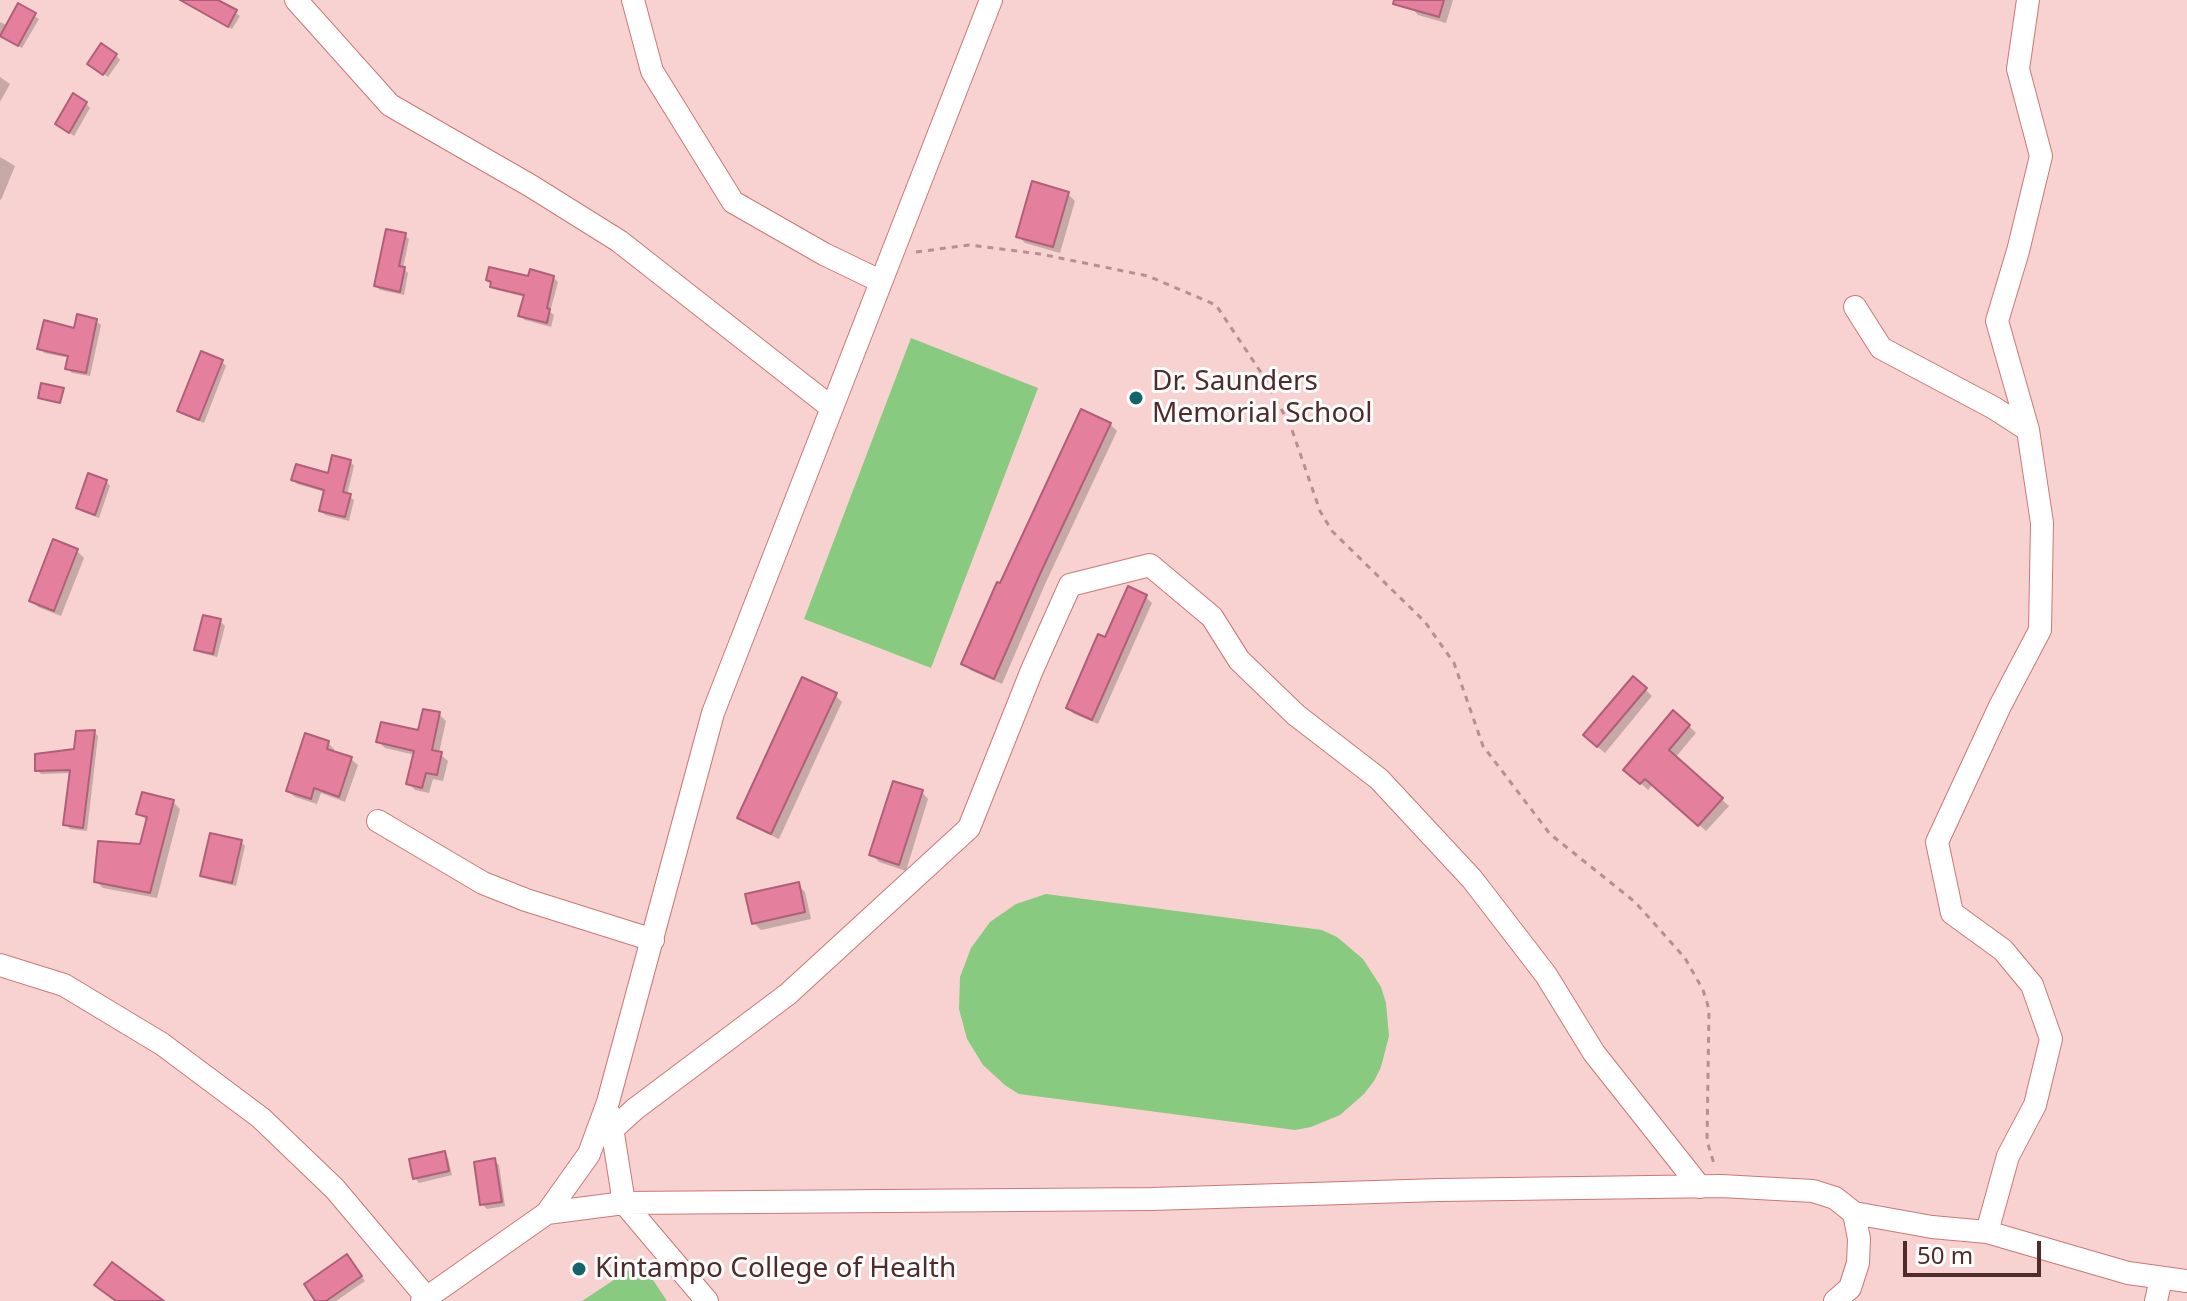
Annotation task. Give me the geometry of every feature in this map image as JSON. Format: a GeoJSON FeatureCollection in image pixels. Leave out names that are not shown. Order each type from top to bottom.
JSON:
{"type":"FeatureCollection","features":[{"type":"Feature","properties":{"kind":"street"},"geometry":{"type":"LineString","coordinates":[[296,0],[390,105],[619,241],[832,408]]}},
{"type":"Feature","properties":{"kind":"street"},"geometry":{"type":"LineString","coordinates":[[633,0],[652,71],[733,202],[824,254],[880,281]]}},
{"type":"Feature","properties":{"kind":"street"},"geometry":{"type":"LineString","coordinates":[[0,965],[64,985],[162,1044],[261,1118],[335,1189],[425,1299],[547,1213],[589,1154],[608,1102],[713,713],[991,0]]}},
{"type":"Feature","properties":{"kind":"street"},"geometry":{"type":"LineString","coordinates":[[1987,1232],[2008,1156],[2035,1105],[2051,1039],[2032,985],[2003,950],[1952,913],[1937,842],[2000,706],[2040,630],[2042,523],[2028,430],[1997,321],[2041,156],[2018,69],[2028,0]]}},
{"type":"Feature","properties":{"kind":"street"},"geometry":{"type":"LineString","coordinates":[[1855,307],[1881,348],[1994,408],[2028,430]]}},
{"type":"Feature","properties":{"kind":"street"},"geometry":{"type":"LineString","coordinates":[[612,1130],[635,1109],[788,994],[969,828],[1032,670],[1070,585],[1150,565],[1212,617],[1239,660],[1296,715],[1379,779],[1472,879],[1546,975],[1594,1053],[1710,1186]]}},
{"type":"Feature","properties":{"kind":"street"},"geometry":{"type":"LineString","coordinates":[[378,821],[483,883],[526,900],[653,940]]}},
{"type":"Feature","properties":{"kind":"street"},"geometry":{"type":"LineString","coordinates":[[608,1102],[624,1203],[707,1301]]}},
{"type":"Feature","properties":{"kind":"street"},"geometry":{"type":"LineString","coordinates":[[547,1213],[624,1203],[1152,1199],[1710,1186],[1813,1191],[1835,1198],[1854,1213],[1932,1227],[1987,1232],[2128,1273],[2187,1281]]}},
{"type":"Feature","properties":{"kind":"street"},"geometry":{"type":"LineString","coordinates":[[1835,1301],[1850,1288],[1858,1263],[1859,1239],[1854,1213]]}},
{"type":"Feature","properties":{"kind":"street"},"geometry":{"type":"LineString","coordinates":[[2156,1301],[2161,1278]]}},
{"type":"Feature","properties":{"kind":"path"},"geometry":{"type":"LineString","coordinates":[[890,255],[969,245],[1040,254],[1148,276],[1216,305],[1262,374],[1291,427],[1320,511],[1332,531],[1425,622],[1454,663],[1483,746],[1550,834],[1635,902],[1685,958],[1703,990],[1709,1009],[1707,1141],[1710,1186]]}},
{"type":"Feature","properties":{"kind":"green space"},"geometry":{"type":"Polygon","coordinates":[[[911,338],[1038,388],[931,668],[804,619],[911,338]]]}},
{"type":"Feature","properties":{"kind":"green space"},"geometry":{"type":"Polygon","coordinates":[[[1046,894],[1322,930],[1337,937],[1363,959],[1381,987],[1386,1003],[1389,1036],[1374,1081],[1340,1115],[1295,1130],[1019,1094],[983,1065],[967,1039],[959,1009],[960,977],[971,948],[990,922],[1016,904],[1046,894]]]}},
{"type":"Feature","properties":{"kind":"green space"},"geometry":{"type":"Polygon","coordinates":[[[641,1262],[667,1301],[582,1301],[641,1262]]]}},
{"type":"Feature","properties":{"kind":"building"},"geometry":{"type":"Polygon","coordinates":[[[180,0],[218,0],[237,10],[228,27],[180,0]]]}},
{"type":"Feature","properties":{"kind":"building"},"geometry":{"type":"Polygon","coordinates":[[[1394,0],[1444,0],[1439,17],[1393,4],[1394,0]]]}},
{"type":"Feature","properties":{"kind":"building"},"geometry":{"type":"Polygon","coordinates":[[[18,3],[36,13],[18,46],[0,36],[18,3]]]}},
{"type":"Feature","properties":{"kind":"building"},"geometry":{"type":"Polygon","coordinates":[[[101,43],[117,54],[103,75],[87,64],[101,43]]]}},
{"type":"Feature","properties":{"kind":"building"},"geometry":{"type":"Polygon","coordinates":[[[73,93],[87,102],[69,133],[55,124],[73,93]]]}},
{"type":"Feature","properties":{"kind":"building"},"geometry":{"type":"Polygon","coordinates":[[[1032,181],[1069,192],[1053,247],[1016,237],[1032,181]]]}},
{"type":"Feature","properties":{"kind":"building"},"geometry":{"type":"Polygon","coordinates":[[[386,229],[406,233],[399,266],[405,267],[400,292],[374,286],[386,229]]]}},
{"type":"Feature","properties":{"kind":"building"},"geometry":{"type":"Polygon","coordinates":[[[489,267],[528,276],[530,269],[554,276],[547,323],[518,316],[524,295],[490,287],[491,282],[486,280],[489,267]]]}},
{"type":"Feature","properties":{"kind":"building"},"geometry":{"type":"Polygon","coordinates":[[[77,314],[97,319],[86,373],[65,369],[68,356],[37,349],[44,320],[74,328],[77,314]]]}},
{"type":"Feature","properties":{"kind":"building"},"geometry":{"type":"Polygon","coordinates":[[[201,351],[223,360],[199,420],[177,411],[201,351]]]}},
{"type":"Feature","properties":{"kind":"building"},"geometry":{"type":"Polygon","coordinates":[[[41,383],[64,388],[60,403],[38,398],[41,383]]]}},
{"type":"Feature","properties":{"kind":"building"},"geometry":{"type":"Polygon","coordinates":[[[1081,409],[1111,423],[994,679],[961,664],[1081,409]]]}},
{"type":"Feature","properties":{"kind":"building"},"geometry":{"type":"Polygon","coordinates":[[[332,455],[351,460],[343,492],[351,494],[345,517],[319,511],[324,490],[291,480],[296,464],[328,473],[332,455]]]}},
{"type":"Feature","properties":{"kind":"building"},"geometry":{"type":"Polygon","coordinates":[[[88,473],[107,480],[95,515],[76,508],[88,473]]]}},
{"type":"Feature","properties":{"kind":"building"},"geometry":{"type":"Polygon","coordinates":[[[53,539],[78,549],[54,611],[29,601],[53,539]]]}},
{"type":"Feature","properties":{"kind":"building"},"geometry":{"type":"Polygon","coordinates":[[[1128,586],[1147,595],[1092,720],[1066,708],[1098,634],[1105,637],[1128,586]]]}},
{"type":"Feature","properties":{"kind":"building"},"geometry":{"type":"Polygon","coordinates":[[[203,615],[221,619],[213,654],[194,650],[203,615]]]}},
{"type":"Feature","properties":{"kind":"building"},"geometry":{"type":"Polygon","coordinates":[[[1633,676],[1647,688],[1597,747],[1583,735],[1633,676]]]}},
{"type":"Feature","properties":{"kind":"building"},"geometry":{"type":"Polygon","coordinates":[[[802,677],[837,693],[771,834],[737,818],[802,677]]]}},
{"type":"Feature","properties":{"kind":"building"},"geometry":{"type":"Polygon","coordinates":[[[423,709],[440,712],[432,750],[442,752],[437,775],[426,773],[422,788],[406,784],[414,751],[376,742],[381,722],[418,730],[423,709]]]}},
{"type":"Feature","properties":{"kind":"building"},"geometry":{"type":"Polygon","coordinates":[[[1673,710],[1690,725],[1669,750],[1723,798],[1698,826],[1645,779],[1640,784],[1623,770],[1673,710]]]}},
{"type":"Feature","properties":{"kind":"building"},"geometry":{"type":"Polygon","coordinates":[[[95,730],[83,828],[63,825],[70,770],[35,771],[35,754],[74,749],[76,731],[95,730]]]}},
{"type":"Feature","properties":{"kind":"building"},"geometry":{"type":"Polygon","coordinates":[[[305,733],[329,741],[327,749],[352,757],[339,797],[314,788],[311,799],[286,791],[305,733]]]}},
{"type":"Feature","properties":{"kind":"building"},"geometry":{"type":"Polygon","coordinates":[[[893,781],[923,790],[899,865],[869,855],[893,781]]]}},
{"type":"Feature","properties":{"kind":"building"},"geometry":{"type":"Polygon","coordinates":[[[142,792],[174,800],[150,893],[94,882],[98,841],[140,844],[147,817],[136,814],[142,792]]]}},
{"type":"Feature","properties":{"kind":"building"},"geometry":{"type":"Polygon","coordinates":[[[210,833],[242,840],[232,883],[200,876],[210,833]]]}},
{"type":"Feature","properties":{"kind":"building"},"geometry":{"type":"Polygon","coordinates":[[[799,882],[805,912],[752,924],[745,894],[799,882]]]}},
{"type":"Feature","properties":{"kind":"building"},"geometry":{"type":"Polygon","coordinates":[[[445,1151],[449,1171],[413,1179],[409,1159],[445,1151]]]}},
{"type":"Feature","properties":{"kind":"building"},"geometry":{"type":"Polygon","coordinates":[[[495,1158],[502,1202],[480,1205],[474,1162],[495,1158]]]}},
{"type":"Feature","properties":{"kind":"building"},"geometry":{"type":"Polygon","coordinates":[[[347,1254],[362,1276],[326,1301],[315,1301],[304,1284],[347,1254]]]}},
{"type":"Feature","properties":{"kind":"building"},"geometry":{"type":"Polygon","coordinates":[[[112,1262],[164,1301],[116,1301],[94,1285],[112,1262]]]}},
{"type":"Feature","properties":{"kind":"place","name":"Dr. Saunders Memorial School"},"geometry":{"type":"Point","coordinates":[1136,398]}},
{"type":"Feature","properties":{"kind":"place","name":"Kintampo College of Health"},"geometry":{"type":"Point","coordinates":[579,1269]}}]}
